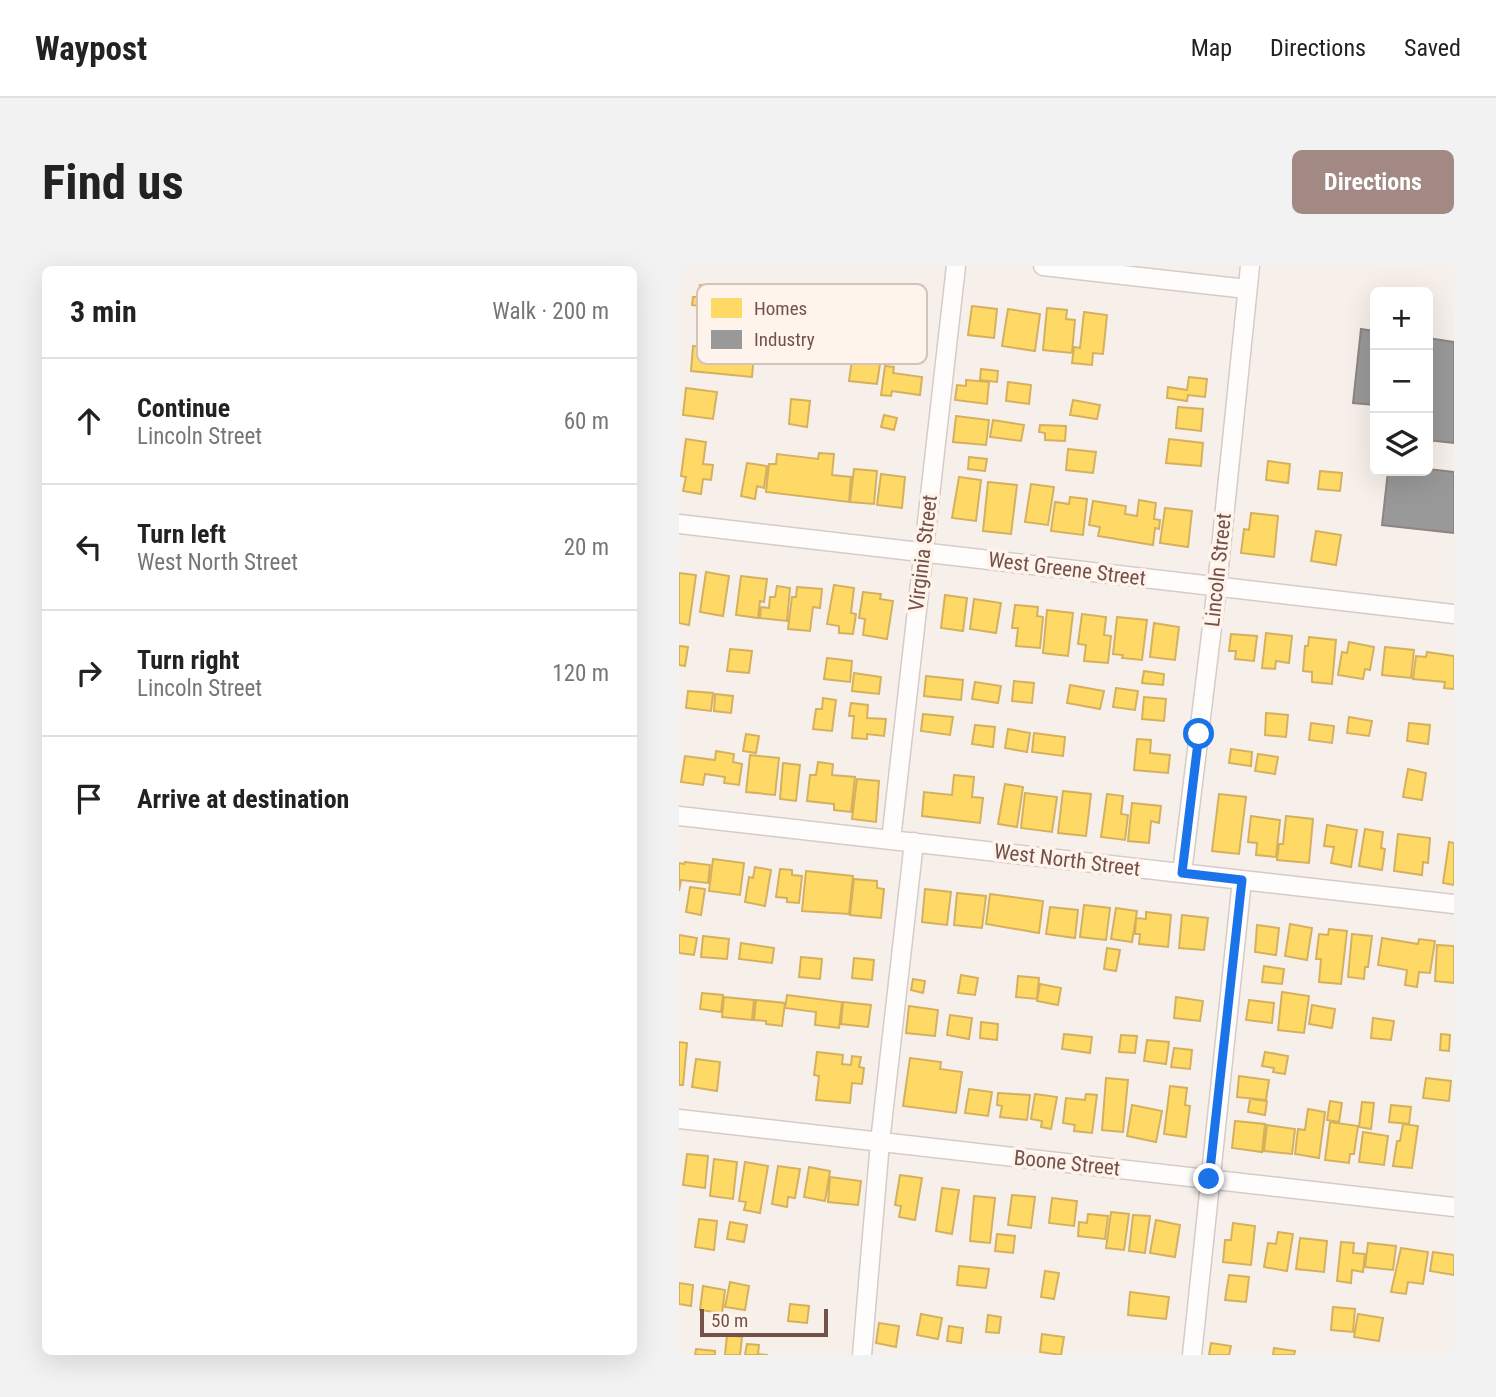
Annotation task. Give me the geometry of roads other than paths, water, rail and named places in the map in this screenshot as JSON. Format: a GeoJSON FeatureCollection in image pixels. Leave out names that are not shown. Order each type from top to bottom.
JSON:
{"type":"FeatureCollection","features":[{"type":"Feature","properties":{"kind":"street","name":"Virginia Street"},"geometry":{"type":"LineString","coordinates":[[891,840],[956,266]]}},
{"type":"Feature","properties":{"kind":"street"},"geometry":{"type":"LineString","coordinates":[[1043,266],[1247,289]]}},
{"type":"Feature","properties":{"kind":"street","name":"Lincoln Street"},"geometry":{"type":"LineString","coordinates":[[1182,873],[1217,586],[1249,266]]}},
{"type":"Feature","properties":{"kind":"street","name":"West Greene Street"},"geometry":{"type":"LineString","coordinates":[[679,524],[1454,614]]}},
{"type":"Feature","properties":{"kind":"street","name":"West North Street"},"geometry":{"type":"LineString","coordinates":[[679,816],[1454,904]]}},
{"type":"Feature","properties":{"kind":"street"},"geometry":{"type":"LineString","coordinates":[[862,1355],[880,1142],[914,842]]}},
{"type":"Feature","properties":{"kind":"street"},"geometry":{"type":"LineString","coordinates":[[1192,1355],[1242,880]]}},
{"type":"Feature","properties":{"kind":"street","name":"Boone Street"},"geometry":{"type":"LineString","coordinates":[[679,1119],[1454,1207]]}}]}
